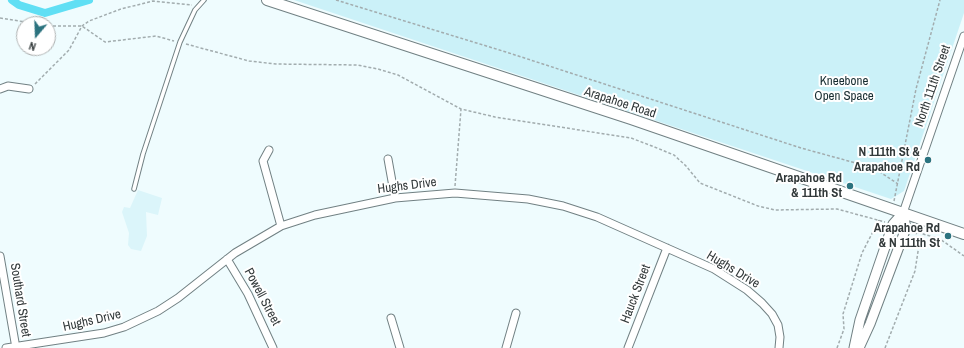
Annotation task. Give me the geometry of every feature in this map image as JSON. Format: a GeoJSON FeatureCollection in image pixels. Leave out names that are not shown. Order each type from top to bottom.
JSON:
{"type":"FeatureCollection","features":[{"type":"Feature","properties":{"kind":"main road","name":"Arapahoe Road"},"geometry":{"type":"LineString","coordinates":[[267,0],[631,120],[964,234]]}},
{"type":"Feature","properties":{"kind":"street","name":"North 111th Street"},"geometry":{"type":"LineString","coordinates":[[854,348],[860,320],[893,224],[903,213],[964,36]]}},
{"type":"Feature","properties":{"kind":"street"},"geometry":{"type":"LineString","coordinates":[[0,89],[8,86],[29,89]]}},
{"type":"Feature","properties":{"kind":"street"},"geometry":{"type":"LineString","coordinates":[[268,150],[263,161],[282,226]]}},
{"type":"Feature","properties":{"kind":"street"},"geometry":{"type":"LineString","coordinates":[[388,159],[395,198]]}},
{"type":"Feature","properties":{"kind":"street","name":"Hughs Drive"},"geometry":{"type":"LineString","coordinates":[[6,348],[97,334],[124,327],[158,311],[178,298],[227,259],[282,226],[315,216],[395,198],[455,193],[528,199],[563,206],[597,217],[714,269],[747,290],[762,302],[778,325],[780,337],[779,348]]}},
{"type":"Feature","properties":{"kind":"street","name":"North 111th Street"},"geometry":{"type":"LineString","coordinates":[[859,348],[870,324],[906,228],[903,213]]}},
{"type":"Feature","properties":{"kind":"street","name":"Hauck Street"},"geometry":{"type":"LineString","coordinates":[[628,348],[667,248]]}},
{"type":"Feature","properties":{"kind":"street","name":"Southard Street"},"geometry":{"type":"LineString","coordinates":[[0,256],[16,347]]}},
{"type":"Feature","properties":{"kind":"street","name":"Powell Street"},"geometry":{"type":"LineString","coordinates":[[227,259],[248,294],[273,348]]}},
{"type":"Feature","properties":{"kind":"street"},"geometry":{"type":"LineString","coordinates":[[506,348],[516,313]]}},
{"type":"Feature","properties":{"kind":"street"},"geometry":{"type":"LineString","coordinates":[[391,318],[400,348]]}},
{"type":"Feature","properties":{"kind":"lane"},"geometry":{"type":"LineString","coordinates":[[134,189],[143,154],[180,42],[189,20],[202,1]]}},
{"type":"Feature","properties":{"kind":"path"},"geometry":{"type":"LineString","coordinates":[[336,0],[506,52],[801,148],[874,168],[898,184]]}},
{"type":"Feature","properties":{"kind":"path"},"geometry":{"type":"LineString","coordinates":[[894,201],[904,141],[916,88],[930,30],[940,0]]}},
{"type":"Feature","properties":{"kind":"path"},"geometry":{"type":"LineString","coordinates":[[29,89],[69,50],[82,26],[89,21],[137,4],[153,1],[192,5],[202,1]]}},
{"type":"Feature","properties":{"kind":"path"},"geometry":{"type":"LineString","coordinates":[[0,18],[16,21]]}},
{"type":"Feature","properties":{"kind":"path"},"geometry":{"type":"LineString","coordinates":[[56,26],[82,26],[105,42],[156,36],[250,61],[276,64],[357,65],[378,69],[398,76],[460,109],[495,117],[631,138],[674,155],[686,166],[700,183],[708,188],[758,206],[775,210],[837,209],[887,222]]}},
{"type":"Feature","properties":{"kind":"path"},"geometry":{"type":"LineString","coordinates":[[455,193],[460,109]]}},
{"type":"Feature","properties":{"kind":"path"},"geometry":{"type":"LineString","coordinates":[[837,348],[844,329],[843,314],[862,253],[879,220]]}},
{"type":"Feature","properties":{"kind":"path"},"geometry":{"type":"LineString","coordinates":[[885,348],[915,271],[919,245],[916,231],[940,239],[964,256]]}},
{"type":"Feature","properties":{"kind":"shaded area"},"geometry":{"type":"Polygon","coordinates":[[[138,190],[162,198],[158,215],[146,212],[147,236],[141,251],[131,249],[128,245],[129,233],[122,212],[124,207],[130,208],[138,190]]]}},
{"type":"Feature","properties":{"kind":"green space","name":"Kneebone Open Space"},"geometry":{"type":"Polygon","coordinates":[[[294,0],[964,0],[964,13],[904,191],[891,199],[294,0]]]}},
{"type":"Feature","properties":{"kind":"waterway"},"geometry":{"type":"LineString","coordinates":[[12,0],[19,5],[45,13],[89,0]]}},
{"type":"Feature","properties":{"kind":"place","name":"N 111th St & Arapahoe Rd"},"geometry":{"type":"Point","coordinates":[928,160]}},
{"type":"Feature","properties":{"kind":"place","name":"Arapahoe Rd & 111th St"},"geometry":{"type":"Point","coordinates":[850,186]}},
{"type":"Feature","properties":{"kind":"place","name":"Arapahoe Rd & N 111th St"},"geometry":{"type":"Point","coordinates":[948,236]}}]}
